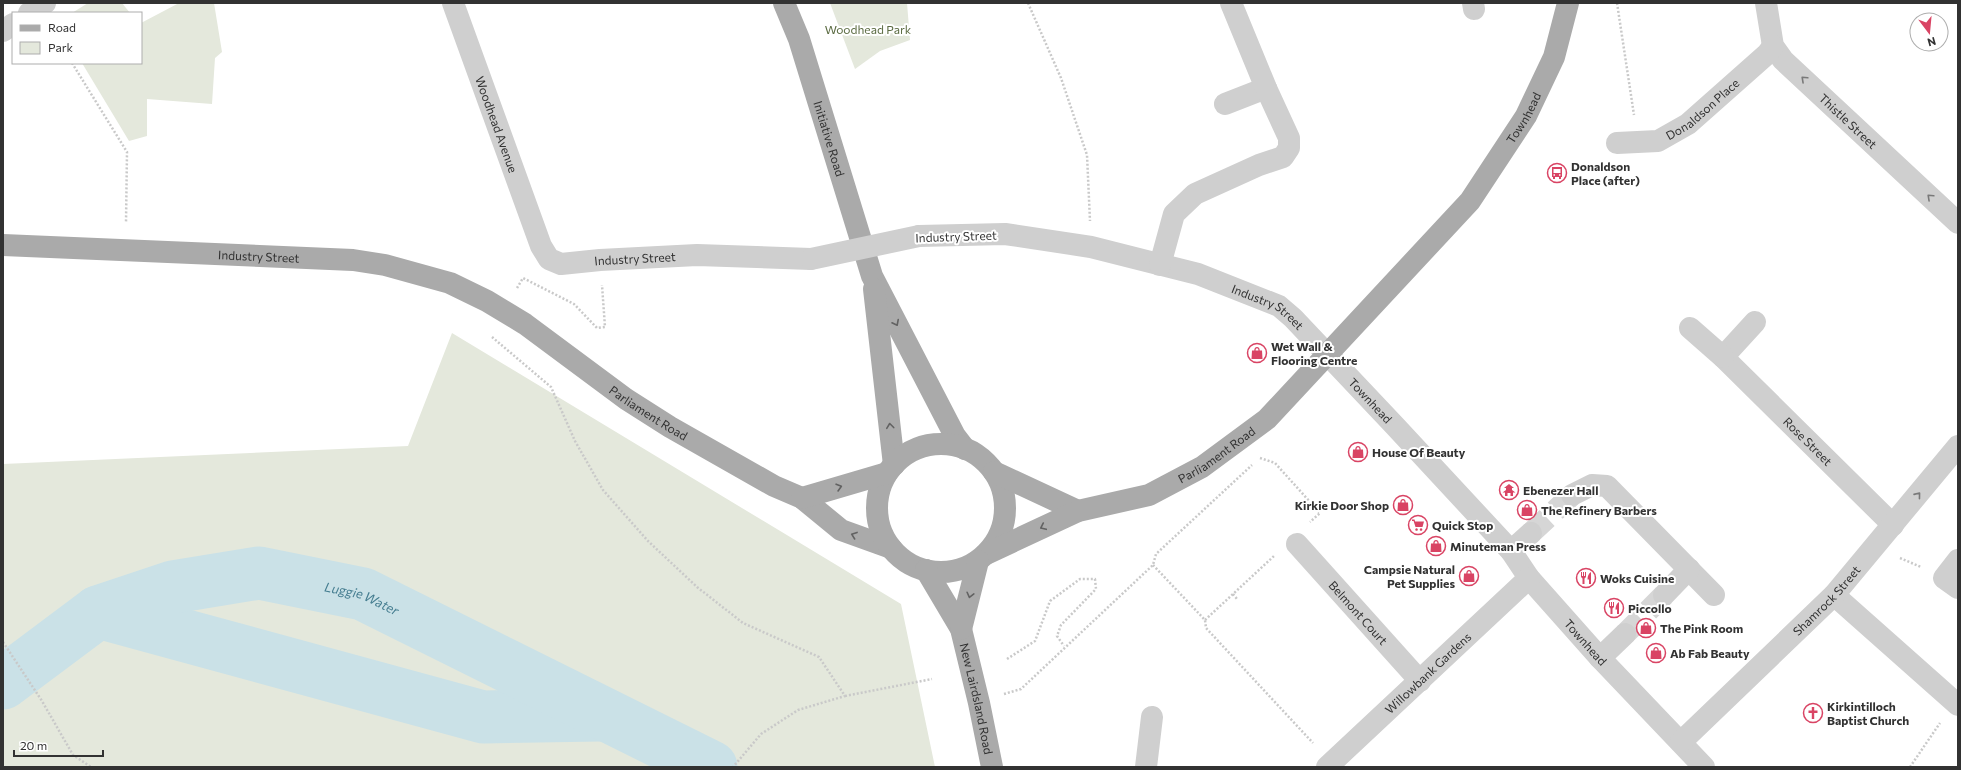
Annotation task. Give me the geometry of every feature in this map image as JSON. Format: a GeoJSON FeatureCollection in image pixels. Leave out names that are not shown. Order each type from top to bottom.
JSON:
{"type":"FeatureCollection","features":[{"type":"Feature","properties":{"kind":"main road","name":"Initiative Road"},"geometry":{"type":"LineString","coordinates":[[784,3],[799,39],[872,276]]}},
{"type":"Feature","properties":{"kind":"main road","name":"Townhead"},"geometry":{"type":"LineString","coordinates":[[1327,354],[1470,200],[1526,116],[1554,57],[1568,3]]}},
{"type":"Feature","properties":{"kind":"main road","name":"Industry Street"},"geometry":{"type":"LineString","coordinates":[[3,245],[345,260],[385,265],[450,283],[506,311]]}},
{"type":"Feature","properties":{"kind":"main road"},"geometry":{"type":"LineString","coordinates":[[872,276],[954,436],[965,449]]}},
{"type":"Feature","properties":{"kind":"main road"},"geometry":{"type":"LineString","coordinates":[[872,276],[891,469]]}},
{"type":"Feature","properties":{"kind":"main road","name":"Parliament Road"},"geometry":{"type":"LineString","coordinates":[[506,311],[626,399],[670,427],[763,480],[802,498],[841,530],[891,548]]}},
{"type":"Feature","properties":{"kind":"main road","name":"Parliament Road"},"geometry":{"type":"LineString","coordinates":[[982,558],[1078,511],[1149,495],[1202,467],[1267,419],[1327,354]]}},
{"type":"Feature","properties":{"kind":"main road"},"geometry":{"type":"LineString","coordinates":[[934,444],[950,445],[965,449],[986,462],[994,472],[1001,485],[1005,500],[1005,514],[1002,529],[996,543],[982,558],[968,566],[947,572],[926,570],[906,562],[891,548],[879,524],[877,511],[878,498],[891,469],[906,455],[920,448],[934,444]]}},
{"type":"Feature","properties":{"kind":"main road"},"geometry":{"type":"LineString","coordinates":[[802,498],[891,469]]}},
{"type":"Feature","properties":{"kind":"main road"},"geometry":{"type":"LineString","coordinates":[[994,472],[1078,511]]}},
{"type":"Feature","properties":{"kind":"main road","name":"New Lairdsland Road"},"geometry":{"type":"LineString","coordinates":[[961,630],[982,558]]}},
{"type":"Feature","properties":{"kind":"main road","name":"New Lairdsland Road"},"geometry":{"type":"LineString","coordinates":[[926,570],[961,630],[979,703],[992,767]]}},
{"type":"Feature","properties":{"kind":"street"},"geometry":{"type":"LineString","coordinates":[[32,12],[45,3]]}},
{"type":"Feature","properties":{"kind":"street","name":"Woodhead Avenue"},"geometry":{"type":"LineString","coordinates":[[453,3],[541,246]]}},
{"type":"Feature","properties":{"kind":"street"},"geometry":{"type":"LineString","coordinates":[[1160,265],[1174,214],[1196,194],[1259,165],[1283,157],[1289,148],[1289,138],[1266,88],[1231,3]]}},
{"type":"Feature","properties":{"kind":"street","name":"Thistle Street"},"geometry":{"type":"LineString","coordinates":[[1766,3],[1773,46],[1783,60],[1958,223]]}},
{"type":"Feature","properties":{"kind":"street"},"geometry":{"type":"LineString","coordinates":[[3,31],[12,25]]}},
{"type":"Feature","properties":{"kind":"street","name":"Donaldson Place"},"geometry":{"type":"LineString","coordinates":[[1617,143],[1658,141],[1688,124],[1767,54],[1773,46]]}},
{"type":"Feature","properties":{"kind":"street"},"geometry":{"type":"LineString","coordinates":[[1225,104],[1266,88]]}},
{"type":"Feature","properties":{"kind":"street","name":"Industry Street"},"geometry":{"type":"LineString","coordinates":[[541,246],[549,259],[561,264],[600,260],[697,255],[811,259],[919,236],[1006,234],[1091,247],[1198,274],[1279,306],[1327,354]]}},
{"type":"Feature","properties":{"kind":"street"},"geometry":{"type":"LineString","coordinates":[[1723,357],[1755,322]]}},
{"type":"Feature","properties":{"kind":"street","name":"Rose Street"},"geometry":{"type":"LineString","coordinates":[[1690,328],[1723,357],[1893,525]]}},
{"type":"Feature","properties":{"kind":"street","name":"Townhead"},"geometry":{"type":"LineString","coordinates":[[1327,354],[1511,551],[1529,578],[1600,658],[1704,767]]}},
{"type":"Feature","properties":{"kind":"street","name":"Shamrock Street"},"geometry":{"type":"LineString","coordinates":[[1681,742],[1834,595],[1876,547],[1958,446]]}},
{"type":"Feature","properties":{"kind":"street"},"geometry":{"type":"LineString","coordinates":[[1572,495],[1592,484],[1607,486],[1714,595]]}},
{"type":"Feature","properties":{"kind":"street"},"geometry":{"type":"LineString","coordinates":[[1511,551],[1531,533]]}},
{"type":"Feature","properties":{"kind":"street","name":"Belmont Court"},"geometry":{"type":"LineString","coordinates":[[1296,544],[1420,681]]}},
{"type":"Feature","properties":{"kind":"street"},"geometry":{"type":"LineString","coordinates":[[1951,583],[1958,560]]}},
{"type":"Feature","properties":{"kind":"street"},"geometry":{"type":"LineString","coordinates":[[1664,595],[1689,569]]}},
{"type":"Feature","properties":{"kind":"street","name":"Willowbank Gardens"},"geometry":{"type":"LineString","coordinates":[[1329,765],[1529,578]]}},
{"type":"Feature","properties":{"kind":"street"},"geometry":{"type":"LineString","coordinates":[[1834,595],[1957,703]]}},
{"type":"Feature","properties":{"kind":"street"},"geometry":{"type":"LineString","coordinates":[[1600,658],[1625,634]]}},
{"type":"Feature","properties":{"kind":"street"},"geometry":{"type":"LineString","coordinates":[[1146,767],[1152,717]]}},
{"type":"Feature","properties":{"kind":"path"},"geometry":{"type":"LineString","coordinates":[[1028,3],[1061,78],[1087,155],[1091,247]]}},
{"type":"Feature","properties":{"kind":"path"},"geometry":{"type":"LineString","coordinates":[[1617,3],[1638,142]]}},
{"type":"Feature","properties":{"kind":"path"},"geometry":{"type":"LineString","coordinates":[[73,64],[126,152],[124,250]]}},
{"type":"Feature","properties":{"kind":"path"},"geometry":{"type":"LineString","coordinates":[[600,260],[605,327],[597,328],[574,304],[523,278],[492,337],[551,387],[575,441],[603,490],[648,541],[697,587],[743,623],[819,657],[845,696]]}},
{"type":"Feature","properties":{"kind":"path"},"geometry":{"type":"LineString","coordinates":[[1242,438],[1260,458]]}},
{"type":"Feature","properties":{"kind":"path"},"geometry":{"type":"LineString","coordinates":[[979,703],[1021,689],[1064,646],[1153,565],[1156,554],[1254,464]]}},
{"type":"Feature","properties":{"kind":"path"},"geometry":{"type":"LineString","coordinates":[[1876,547],[1951,583]]}},
{"type":"Feature","properties":{"kind":"path"},"geometry":{"type":"LineString","coordinates":[[1153,565],[1205,620],[1206,628],[1329,765]]}},
{"type":"Feature","properties":{"kind":"path"},"geometry":{"type":"LineString","coordinates":[[1008,659],[1035,641],[1050,601],[1080,580],[1095,579],[1096,589],[1062,625],[1057,636],[1064,646]]}},
{"type":"Feature","properties":{"kind":"path"},"geometry":{"type":"LineString","coordinates":[[1233,594],[1237,599]]}},
{"type":"Feature","properties":{"kind":"path"},"geometry":{"type":"LineString","coordinates":[[3,642],[42,701],[73,755],[91,767]]}},
{"type":"Feature","properties":{"kind":"path"},"geometry":{"type":"LineString","coordinates":[[733,767],[761,734],[798,710],[845,696],[932,679]]}},
{"type":"Feature","properties":{"kind":"path"},"geometry":{"type":"LineString","coordinates":[[1910,767],[1957,703]]}},
{"type":"Feature","properties":{"kind":"green space"},"geometry":{"type":"Polygon","coordinates":[[[88,3],[122,3],[129,12],[74,12],[88,3]]]}},
{"type":"Feature","properties":{"kind":"green space"},"geometry":{"type":"Polygon","coordinates":[[[179,3],[214,3],[222,52],[215,58],[212,104],[147,99],[147,136],[129,141],[83,64],[142,64],[142,22],[179,3]]]}},
{"type":"Feature","properties":{"kind":"green space","name":"Woodhead Park"},"geometry":{"type":"Polygon","coordinates":[[[830,3],[907,3],[910,40],[880,51],[855,69],[830,3]]]}},
{"type":"Feature","properties":{"kind":"green space"},"geometry":{"type":"Polygon","coordinates":[[[452,333],[901,604],[935,767],[3,767],[3,464],[408,446],[452,333]]]}},
{"type":"Feature","properties":{"kind":"waterway","name":"Luggie Water"},"geometry":{"type":"LineString","coordinates":[[3,683],[98,612],[173,587],[259,573],[363,594],[711,767]]}},
{"type":"Feature","properties":{"kind":"waterway","name":"Luggie Water"},"geometry":{"type":"LineString","coordinates":[[98,612],[483,717],[600,715]]}},
{"type":"Feature","properties":{"kind":"tunnel"},"geometry":{"type":"LineString","coordinates":[[1531,533],[1572,495]]}},
{"type":"Feature","properties":{"kind":"tunnel"},"geometry":{"type":"LineString","coordinates":[[1625,634],[1664,595]]}},
{"type":"Feature","properties":{"kind":"place","name":"Donaldson Place (after)"},"geometry":{"type":"Point","coordinates":[1557,173]}},
{"type":"Feature","properties":{"kind":"place","name":"Wet Wall & Flooring Centre"},"geometry":{"type":"Point","coordinates":[1257,353]}},
{"type":"Feature","properties":{"kind":"place","name":"House Of Beauty"},"geometry":{"type":"Point","coordinates":[1358,452]}},
{"type":"Feature","properties":{"kind":"place","name":"Ebenezer Hall"},"geometry":{"type":"Point","coordinates":[1509,490]}},
{"type":"Feature","properties":{"kind":"place","name":"Kirkie Door Shop"},"geometry":{"type":"Point","coordinates":[1403,505]}},
{"type":"Feature","properties":{"kind":"place","name":"The Refinery Barbers"},"geometry":{"type":"Point","coordinates":[1527,510]}},
{"type":"Feature","properties":{"kind":"place","name":"Quick Stop"},"geometry":{"type":"Point","coordinates":[1418,525]}},
{"type":"Feature","properties":{"kind":"place","name":"Minuteman Press"},"geometry":{"type":"Point","coordinates":[1436,546]}},
{"type":"Feature","properties":{"kind":"place","name":"Campsie Natural Pet Supplies"},"geometry":{"type":"Point","coordinates":[1469,576]}},
{"type":"Feature","properties":{"kind":"place","name":"Woks Cuisine"},"geometry":{"type":"Point","coordinates":[1586,578]}},
{"type":"Feature","properties":{"kind":"place","name":"Piccollo"},"geometry":{"type":"Point","coordinates":[1614,608]}},
{"type":"Feature","properties":{"kind":"place","name":"The Pink Room"},"geometry":{"type":"Point","coordinates":[1646,628]}},
{"type":"Feature","properties":{"kind":"place","name":"Ab Fab Beauty"},"geometry":{"type":"Point","coordinates":[1656,653]}},
{"type":"Feature","properties":{"kind":"place","name":"Kirkintilloch Baptist Church"},"geometry":{"type":"Point","coordinates":[1813,713]}}]}
